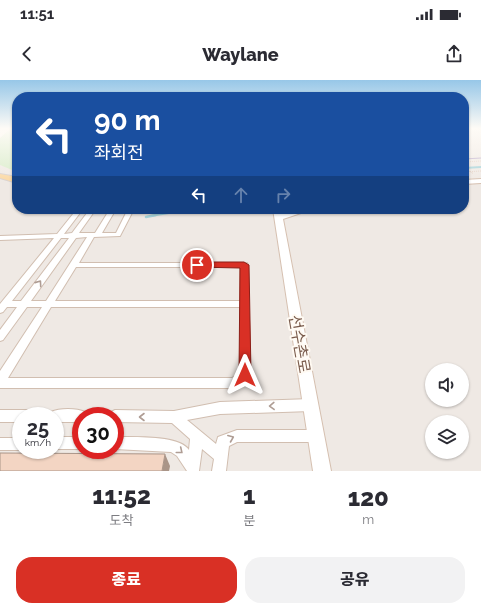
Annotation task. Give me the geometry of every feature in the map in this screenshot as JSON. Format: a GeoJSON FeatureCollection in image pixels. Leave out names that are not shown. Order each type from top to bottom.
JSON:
{"type":"FeatureCollection","features":[{"type":"Feature","properties":{"kind":"main road"},"geometry":{"type":"LineString","coordinates":[[0,176],[12,179]]}},
{"type":"Feature","properties":{"kind":"main road"},"geometry":{"type":"LineString","coordinates":[[469,182],[481,181]]}},
{"type":"Feature","properties":{"kind":"main road","name":"선수촌로"},"geometry":{"type":"LineString","coordinates":[[278,214],[322,471]]}},
{"type":"Feature","properties":{"kind":"street"},"geometry":{"type":"LineString","coordinates":[[2,307],[76,214]]}},
{"type":"Feature","properties":{"kind":"street"},"geometry":{"type":"LineString","coordinates":[[0,337],[89,214]]}},
{"type":"Feature","properties":{"kind":"street"},"geometry":{"type":"LineString","coordinates":[[0,382],[48,304],[109,214]]}},
{"type":"Feature","properties":{"kind":"street"},"geometry":{"type":"LineString","coordinates":[[0,238],[24,236],[118,235],[128,214]]}},
{"type":"Feature","properties":{"kind":"street"},"geometry":{"type":"LineString","coordinates":[[0,382],[234,383],[245,375],[244,265],[73,266]]}},
{"type":"Feature","properties":{"kind":"street"},"geometry":{"type":"LineString","coordinates":[[2,307],[24,304],[245,304]]}},
{"type":"Feature","properties":{"kind":"street"},"geometry":{"type":"LineString","coordinates":[[124,416],[174,417],[220,408],[311,405]]}},
{"type":"Feature","properties":{"kind":"street"},"geometry":{"type":"LineString","coordinates":[[0,416],[12,416]]}},
{"type":"Feature","properties":{"kind":"street"},"geometry":{"type":"LineString","coordinates":[[174,417],[220,456]]}},
{"type":"Feature","properties":{"kind":"street"},"geometry":{"type":"LineString","coordinates":[[193,470],[197,436]]}},
{"type":"Feature","properties":{"kind":"street"},"geometry":{"type":"LineString","coordinates":[[219,471],[223,442],[237,436],[316,436]]}},
{"type":"Feature","properties":{"kind":"street"},"geometry":{"type":"LineString","coordinates":[[124,443],[172,446],[182,451],[193,470]]}},
{"type":"Feature","properties":{"kind":"street"},"geometry":{"type":"LineString","coordinates":[[0,444],[12,444]]}},
{"type":"Feature","properties":{"kind":"path"},"geometry":{"type":"LineString","coordinates":[[469,162],[481,161]]}},
{"type":"Feature","properties":{"kind":"path"},"geometry":{"type":"LineString","coordinates":[[469,171],[474,174]]}},
{"type":"Feature","properties":{"kind":"path"},"geometry":{"type":"LineString","coordinates":[[469,172],[481,171]]}},
{"type":"Feature","properties":{"kind":"shaded area"},"geometry":{"type":"Polygon","coordinates":[[[469,146],[481,146],[481,471],[0,471],[0,165],[12,167],[12,214],[469,214],[469,146]]]}},
{"type":"Feature","properties":{"kind":"green space"},"geometry":{"type":"Polygon","coordinates":[[[0,146],[12,146],[12,170],[0,165],[0,146]]]}},
{"type":"Feature","properties":{"kind":"building"},"geometry":{"type":"Polygon","coordinates":[[[0,453],[12,453],[12,459],[64,459],[64,453],[72,453],[72,459],[124,459],[124,454],[165,454],[162,471],[0,471],[0,453]]]}},
{"type":"Feature","properties":{"kind":"waterway"},"geometry":{"type":"LineString","coordinates":[[469,168],[481,167]]}},
{"type":"Feature","properties":{"kind":"waterway"},"geometry":{"type":"LineString","coordinates":[[155,215],[163,214]]}},
{"type":"Feature","properties":{"kind":"waterway"},"geometry":{"type":"LineString","coordinates":[[146,217],[155,215]]}},
{"type":"Feature","properties":{"kind":"waterway"},"geometry":{"type":"LineString","coordinates":[[150,216],[155,215]]}},
{"type":"Feature","properties":{"kind":"tram line"},"geometry":{"type":"LineString","coordinates":[[469,159],[481,158]]}},
{"type":"Feature","properties":{"kind":"route"},"geometry":{"type":"LineString","coordinates":[[197,265],[244,265],[245,375]]}}]}
